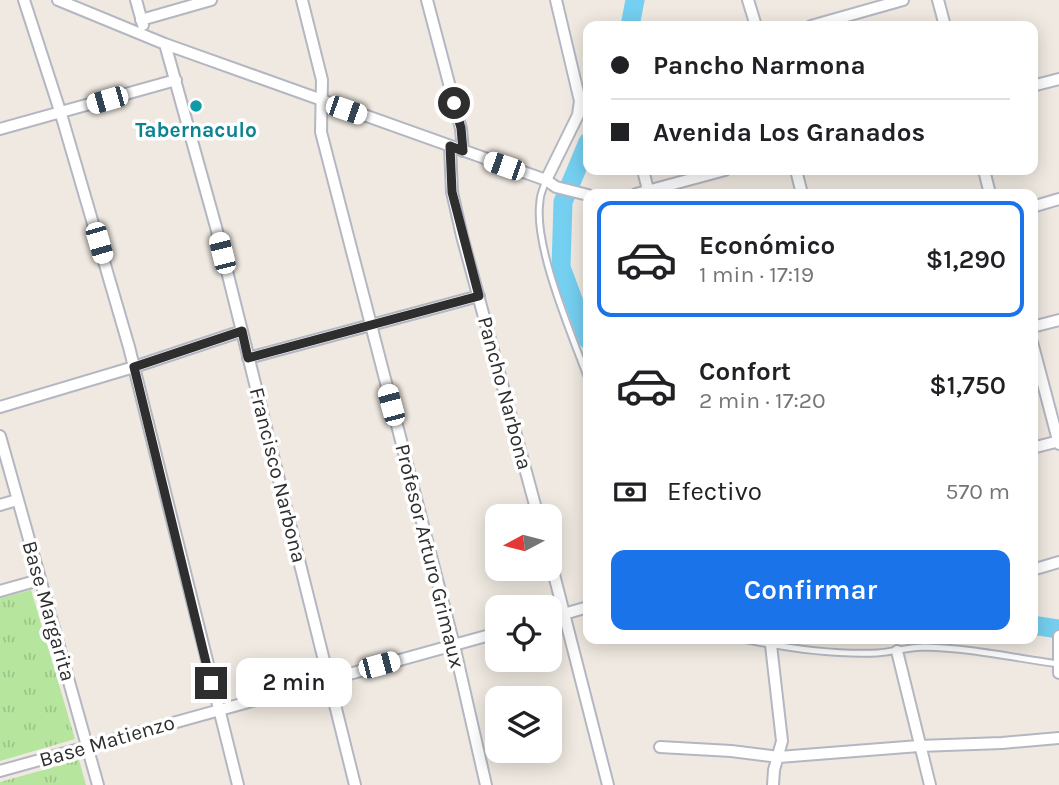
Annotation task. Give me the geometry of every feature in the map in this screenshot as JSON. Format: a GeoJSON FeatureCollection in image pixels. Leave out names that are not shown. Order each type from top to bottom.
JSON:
{"type":"FeatureCollection","features":[{"type":"Feature","properties":{"kind":"street"},"geometry":{"type":"LineString","coordinates":[[24,0],[61,114],[134,367],[238,785]]}},
{"type":"Feature","properties":{"kind":"street"},"geometry":{"type":"LineString","coordinates":[[58,0],[166,44],[320,101],[546,180],[556,187],[583,194]]}},
{"type":"Feature","properties":{"kind":"street"},"geometry":{"type":"LineString","coordinates":[[136,0],[146,35]]}},
{"type":"Feature","properties":{"kind":"street"},"geometry":{"type":"LineString","coordinates":[[141,20],[211,0]]}},
{"type":"Feature","properties":{"kind":"street","name":"Profesor Arturo Grimaux"},"geometry":{"type":"LineString","coordinates":[[302,0],[321,80],[321,132],[454,645],[486,785]]}},
{"type":"Feature","properties":{"kind":"street"},"geometry":{"type":"LineString","coordinates":[[427,0],[461,128],[463,151]]}},
{"type":"Feature","properties":{"kind":"street"},"geometry":{"type":"LineString","coordinates":[[546,180],[578,115],[580,102],[556,0]]}},
{"type":"Feature","properties":{"kind":"street"},"geometry":{"type":"LineString","coordinates":[[748,0],[754,21]]}},
{"type":"Feature","properties":{"kind":"street"},"geometry":{"type":"LineString","coordinates":[[829,21],[903,0]]}},
{"type":"Feature","properties":{"kind":"street"},"geometry":{"type":"LineString","coordinates":[[938,0],[944,21]]}},
{"type":"Feature","properties":{"kind":"street","name":"Francisco Narbona"},"geometry":{"type":"LineString","coordinates":[[166,44],[242,331],[355,785]]}},
{"type":"Feature","properties":{"kind":"street"},"geometry":{"type":"LineString","coordinates":[[1038,84],[1059,79]]}},
{"type":"Feature","properties":{"kind":"street"},"geometry":{"type":"LineString","coordinates":[[0,130],[176,80]]}},
{"type":"Feature","properties":{"kind":"street","name":"Pancho Narbona"},"geometry":{"type":"LineString","coordinates":[[450,146],[452,192],[535,504]]}},
{"type":"Feature","properties":{"kind":"street"},"geometry":{"type":"LineString","coordinates":[[662,189],[708,175]]}},
{"type":"Feature","properties":{"kind":"street"},"geometry":{"type":"LineString","coordinates":[[1038,205],[1059,200]]}},
{"type":"Feature","properties":{"kind":"street"},"geometry":{"type":"LineString","coordinates":[[248,358],[479,296]]}},
{"type":"Feature","properties":{"kind":"street"},"geometry":{"type":"LineString","coordinates":[[1038,325],[1059,320]]}},
{"type":"Feature","properties":{"kind":"street"},"geometry":{"type":"LineString","coordinates":[[0,407],[242,331]]}},
{"type":"Feature","properties":{"kind":"street"},"geometry":{"type":"LineString","coordinates":[[1038,364],[1059,442],[1038,447]]}},
{"type":"Feature","properties":{"kind":"street","name":"Base Margarita"},"geometry":{"type":"LineString","coordinates":[[0,436],[40,580],[60,666],[88,746],[98,785]]}},
{"type":"Feature","properties":{"kind":"street"},"geometry":{"type":"LineString","coordinates":[[0,505],[18,500]]}},
{"type":"Feature","properties":{"kind":"street"},"geometry":{"type":"LineString","coordinates":[[1038,568],[1059,562]]}},
{"type":"Feature","properties":{"kind":"street"},"geometry":{"type":"LineString","coordinates":[[0,591],[40,580]]}},
{"type":"Feature","properties":{"kind":"street"},"geometry":{"type":"LineString","coordinates":[[556,581],[608,785]]}},
{"type":"Feature","properties":{"kind":"street"},"geometry":{"type":"LineString","coordinates":[[562,615],[583,609]]}},
{"type":"Feature","properties":{"kind":"street","name":"Base Matienzo"},"geometry":{"type":"LineString","coordinates":[[0,771],[485,636]]}},
{"type":"Feature","properties":{"kind":"street"},"geometry":{"type":"LineString","coordinates":[[1059,636],[1059,673]]}},
{"type":"Feature","properties":{"kind":"street"},"geometry":{"type":"LineString","coordinates":[[771,645],[782,741],[773,785]]}},
{"type":"Feature","properties":{"kind":"street"},"geometry":{"type":"LineString","coordinates":[[897,651],[929,785]]}},
{"type":"Feature","properties":{"kind":"street"},"geometry":{"type":"LineString","coordinates":[[660,747],[779,757],[1059,738]]}},
{"type":"Feature","properties":{"kind":"lane"},"geometry":{"type":"LineString","coordinates":[[546,180],[540,200],[539,219],[548,264],[562,311],[583,366]]}},
{"type":"Feature","properties":{"kind":"lane"},"geometry":{"type":"LineString","coordinates":[[766,644],[848,653],[940,648],[1059,664]]}},
{"type":"Feature","properties":{"kind":"green space"},"geometry":{"type":"Polygon","coordinates":[[[31,590],[75,739],[0,761],[0,598],[31,590]]]}},
{"type":"Feature","properties":{"kind":"green space"},"geometry":{"type":"Polygon","coordinates":[[[79,760],[86,785],[0,785],[0,782],[79,760]]]}},
{"type":"Feature","properties":{"kind":"waterway"},"geometry":{"type":"LineString","coordinates":[[631,21],[635,0]]}},
{"type":"Feature","properties":{"kind":"waterway"},"geometry":{"type":"LineString","coordinates":[[583,154],[563,202],[561,267],[583,326]]}},
{"type":"Feature","properties":{"kind":"waterway"},"geometry":{"type":"LineString","coordinates":[[1038,626],[1059,629]]}},
{"type":"Feature","properties":{"kind":"place","name":"Tabernaculo"},"geometry":{"type":"Point","coordinates":[196,106]}},
{"type":"Feature","properties":{"kind":"route"},"geometry":{"type":"LineString","coordinates":[[211,683],[134,367],[242,331],[248,358],[479,296],[452,192],[450,146],[463,151],[461,128],[454,103]]}}]}
